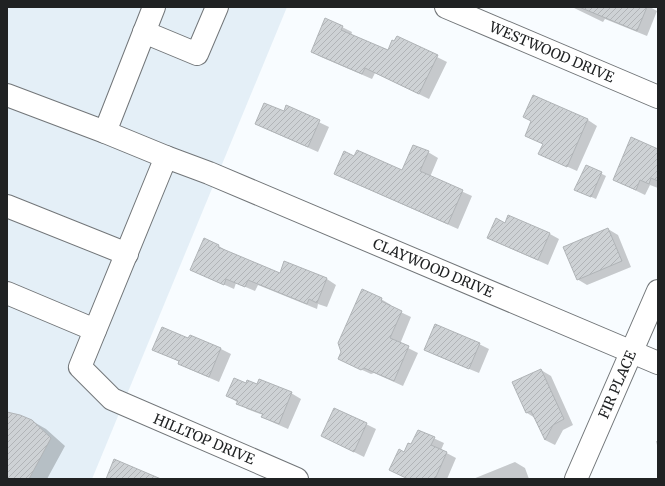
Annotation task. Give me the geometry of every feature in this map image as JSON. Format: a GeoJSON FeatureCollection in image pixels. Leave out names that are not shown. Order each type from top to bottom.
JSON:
{"type":"FeatureCollection","features":[{"type":"Feature","properties":{"kind":"street"},"geometry":{"type":"LineString","coordinates":[[105,132],[154,7]]}},
{"type":"Feature","properties":{"kind":"street"},"geometry":{"type":"LineString","coordinates":[[144,32],[197,54],[217,7]]}},
{"type":"Feature","properties":{"kind":"street","name":"WESTWOOD DRIVE"},"geometry":{"type":"LineString","coordinates":[[446,7],[658,97]]}},
{"type":"Feature","properties":{"kind":"street","name":"CLAYWOOD DRIVE"},"geometry":{"type":"LineString","coordinates":[[7,95],[209,173],[658,363]]}},
{"type":"Feature","properties":{"kind":"street"},"geometry":{"type":"LineString","coordinates":[[7,293],[95,330],[166,157]]}},
{"type":"Feature","properties":{"kind":"street"},"geometry":{"type":"LineString","coordinates":[[7,206],[127,254]]}},
{"type":"Feature","properties":{"kind":"street","name":"FIR PLACE"},"geometry":{"type":"LineString","coordinates":[[576,479],[658,291]]}},
{"type":"Feature","properties":{"kind":"street","name":"HILLTOP DRIVE"},"geometry":{"type":"LineString","coordinates":[[95,330],[80,367],[112,399],[297,479]]}},
{"type":"Feature","properties":{"kind":"shaded area"},"geometry":{"type":"Polygon","coordinates":[[[7,7],[287,7],[92,479],[7,479],[7,7]]]}},
{"type":"Feature","properties":{"kind":"building"},"geometry":{"type":"Polygon","coordinates":[[[579,7],[647,7],[637,31],[579,7]]]}},
{"type":"Feature","properties":{"kind":"building"},"geometry":{"type":"Polygon","coordinates":[[[325,18],[343,26],[341,30],[388,50],[392,40],[394,41],[397,36],[438,55],[419,94],[365,68],[362,74],[311,52],[325,18]]]}},
{"type":"Feature","properties":{"kind":"building"},"geometry":{"type":"Polygon","coordinates":[[[533,95],[588,119],[567,167],[538,154],[543,144],[525,136],[531,121],[523,117],[533,95]]]}},
{"type":"Feature","properties":{"kind":"building"},"geometry":{"type":"Polygon","coordinates":[[[264,103],[284,111],[286,105],[320,120],[308,147],[255,124],[264,103]]]}},
{"type":"Feature","properties":{"kind":"building"},"geometry":{"type":"Polygon","coordinates":[[[631,137],[658,149],[658,181],[651,178],[649,184],[640,180],[636,190],[613,180],[631,137]]]}},
{"type":"Feature","properties":{"kind":"building"},"geometry":{"type":"Polygon","coordinates":[[[413,145],[429,151],[420,171],[463,190],[448,224],[334,174],[344,151],[354,156],[357,150],[402,170],[413,145]]]}},
{"type":"Feature","properties":{"kind":"building"},"geometry":{"type":"Polygon","coordinates":[[[586,165],[602,172],[591,197],[574,190],[586,165]]]}},
{"type":"Feature","properties":{"kind":"building"},"geometry":{"type":"Polygon","coordinates":[[[508,215],[550,233],[538,260],[487,238],[496,218],[505,223],[508,215]]]}},
{"type":"Feature","properties":{"kind":"building"},"geometry":{"type":"Polygon","coordinates":[[[608,228],[622,261],[577,280],[563,247],[608,228]]]}},
{"type":"Feature","properties":{"kind":"building"},"geometry":{"type":"Polygon","coordinates":[[[204,238],[219,245],[218,247],[280,273],[284,261],[327,278],[317,303],[309,299],[307,304],[248,280],[245,287],[226,279],[224,285],[190,270],[204,238]]]}},
{"type":"Feature","properties":{"kind":"building"},"geometry":{"type":"Polygon","coordinates":[[[362,289],[382,298],[381,301],[402,311],[390,338],[409,346],[394,381],[364,368],[361,370],[338,359],[341,352],[338,343],[362,289]]]}},
{"type":"Feature","properties":{"kind":"building"},"geometry":{"type":"Polygon","coordinates":[[[435,324],[480,343],[469,369],[424,350],[435,324]]]}},
{"type":"Feature","properties":{"kind":"building"},"geometry":{"type":"Polygon","coordinates":[[[162,327],[188,338],[190,335],[221,348],[209,377],[178,364],[179,361],[152,350],[162,327]]]}},
{"type":"Feature","properties":{"kind":"building"},"geometry":{"type":"Polygon","coordinates":[[[541,369],[564,419],[553,425],[545,440],[531,411],[526,413],[512,382],[541,369]]]}},
{"type":"Feature","properties":{"kind":"building"},"geometry":{"type":"Polygon","coordinates":[[[234,378],[246,383],[247,380],[257,384],[259,379],[292,392],[279,424],[261,417],[263,414],[236,404],[238,401],[226,396],[234,378]]]}},
{"type":"Feature","properties":{"kind":"building"},"geometry":{"type":"Polygon","coordinates":[[[334,408],[367,423],[354,452],[321,436],[334,408]]]}},
{"type":"Feature","properties":{"kind":"building"},"geometry":{"type":"Polygon","coordinates":[[[7,412],[32,420],[51,438],[29,479],[7,479],[7,412]]]}},
{"type":"Feature","properties":{"kind":"building"},"geometry":{"type":"Polygon","coordinates":[[[418,430],[435,437],[431,445],[447,452],[435,479],[408,479],[389,470],[399,449],[404,452],[408,443],[411,444],[418,430]]]}},
{"type":"Feature","properties":{"kind":"building"},"geometry":{"type":"Polygon","coordinates":[[[114,459],[161,479],[106,479],[114,459]]]}}]}
